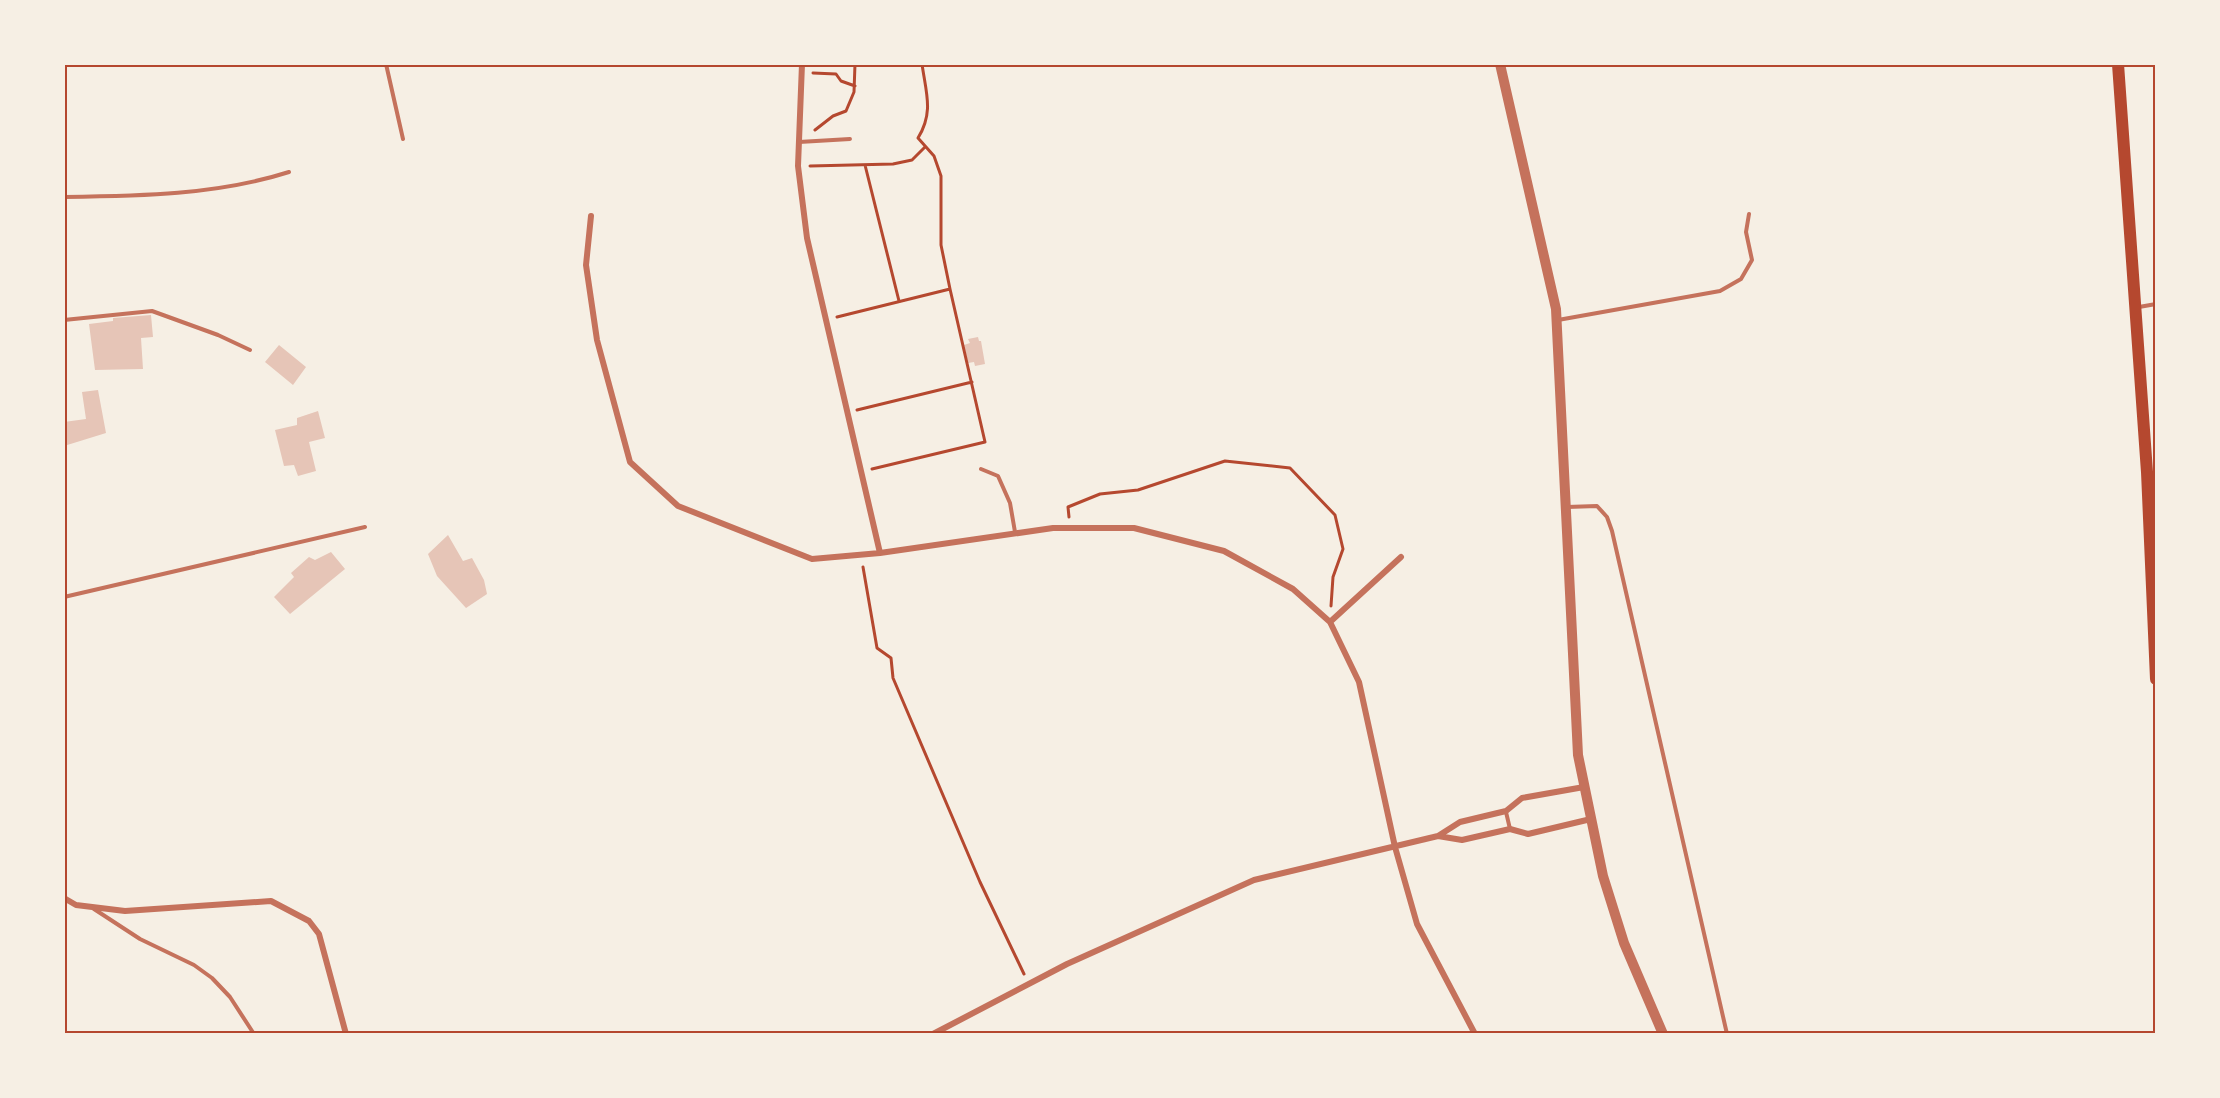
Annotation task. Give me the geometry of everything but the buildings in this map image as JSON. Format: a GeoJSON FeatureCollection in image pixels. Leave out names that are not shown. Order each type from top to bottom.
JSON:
{"type":"FeatureCollection","features":[{"type":"Feature","properties":{"kind":"main road"},"geometry":{"type":"LineString","coordinates":[[2118,64],[2135,308],[2152,505],[2156,679]]}},
{"type":"Feature","properties":{"kind":"street"},"geometry":{"type":"LineString","coordinates":[[802,64],[798,166],[807,238],[880,553]]}},
{"type":"Feature","properties":{"kind":"street"},"geometry":{"type":"LineString","coordinates":[[1500,64],[1554,298],[1557,320],[1578,755],[1603,876],[1624,943],[1663,1034]]}},
{"type":"Feature","properties":{"kind":"street"},"geometry":{"type":"LineString","coordinates":[[591,216],[586,265],[597,340],[630,462],[678,506],[812,559],[880,553],[1053,528],[1134,528],[1224,551],[1293,589],[1330,622],[1359,682],[1395,847],[1417,924],[1475,1034]]}},
{"type":"Feature","properties":{"kind":"street"},"geometry":{"type":"LineString","coordinates":[[1330,622],[1401,557]]}},
{"type":"Feature","properties":{"kind":"street"},"geometry":{"type":"LineString","coordinates":[[933,1034],[1067,964],[1254,880],[1438,836],[1460,822],[1506,811],[1522,798],[1584,787]]}},
{"type":"Feature","properties":{"kind":"street"},"geometry":{"type":"LineString","coordinates":[[1438,836],[1462,840],[1510,829],[1528,834],[1591,819]]}},
{"type":"Feature","properties":{"kind":"street"},"geometry":{"type":"LineString","coordinates":[[64,898],[76,905],[125,911],[271,901],[309,921],[319,934],[346,1034]]}},
{"type":"Feature","properties":{"kind":"lane"},"geometry":{"type":"LineString","coordinates":[[386,64],[403,139]]}},
{"type":"Feature","properties":{"kind":"lane"},"geometry":{"type":"LineString","coordinates":[[799,142],[850,139]]}},
{"type":"Feature","properties":{"kind":"lane"},"geometry":{"type":"LineString","coordinates":[[64,197],[137,196],[258,182],[289,172]]}},
{"type":"Feature","properties":{"kind":"lane"},"geometry":{"type":"LineString","coordinates":[[1557,320],[1720,291],[1741,279],[1752,260],[1746,232],[1749,214]]}},
{"type":"Feature","properties":{"kind":"lane"},"geometry":{"type":"LineString","coordinates":[[2135,308],[2156,304]]}},
{"type":"Feature","properties":{"kind":"lane"},"geometry":{"type":"LineString","coordinates":[[64,320],[152,311],[218,335],[250,350]]}},
{"type":"Feature","properties":{"kind":"lane"},"geometry":{"type":"LineString","coordinates":[[981,469],[998,476],[1010,503],[1015,532]]}},
{"type":"Feature","properties":{"kind":"lane"},"geometry":{"type":"LineString","coordinates":[[1566,507],[1597,506],[1608,517],[1727,1034]]}},
{"type":"Feature","properties":{"kind":"lane"},"geometry":{"type":"LineString","coordinates":[[64,597],[365,527]]}},
{"type":"Feature","properties":{"kind":"lane"},"geometry":{"type":"LineString","coordinates":[[1506,811],[1510,829]]}},
{"type":"Feature","properties":{"kind":"lane"},"geometry":{"type":"LineString","coordinates":[[91,907],[140,939],[194,965],[212,978],[230,997],[255,1034]]}},
{"type":"Feature","properties":{"kind":"path"},"geometry":{"type":"LineString","coordinates":[[799,142],[834,116],[846,111],[855,86],[855,64]]}},
{"type":"Feature","properties":{"kind":"path"},"geometry":{"type":"LineString","coordinates":[[860,472],[986,442],[941,245],[941,176],[934,156],[918,138],[926,125],[929,108],[922,64]]}},
{"type":"Feature","properties":{"kind":"path"},"geometry":{"type":"LineString","coordinates":[[802,72],[836,74],[841,81],[855,86]]}},
{"type":"Feature","properties":{"kind":"path"},"geometry":{"type":"LineString","coordinates":[[798,166],[893,164],[912,160],[926,147]]}},
{"type":"Feature","properties":{"kind":"path"},"geometry":{"type":"LineString","coordinates":[[865,165],[899,301]]}},
{"type":"Feature","properties":{"kind":"path"},"geometry":{"type":"LineString","coordinates":[[825,320],[950,289]]}},
{"type":"Feature","properties":{"kind":"path"},"geometry":{"type":"LineString","coordinates":[[847,413],[972,382]]}},
{"type":"Feature","properties":{"kind":"path"},"geometry":{"type":"LineString","coordinates":[[1071,528],[1068,507],[1100,494],[1138,490],[1225,462],[1290,468],[1335,515],[1343,549],[1333,577],[1330,622]]}},
{"type":"Feature","properties":{"kind":"path"},"geometry":{"type":"LineString","coordinates":[[861,555],[877,648],[891,658],[893,678],[980,882],[1028,984]]}}]}
